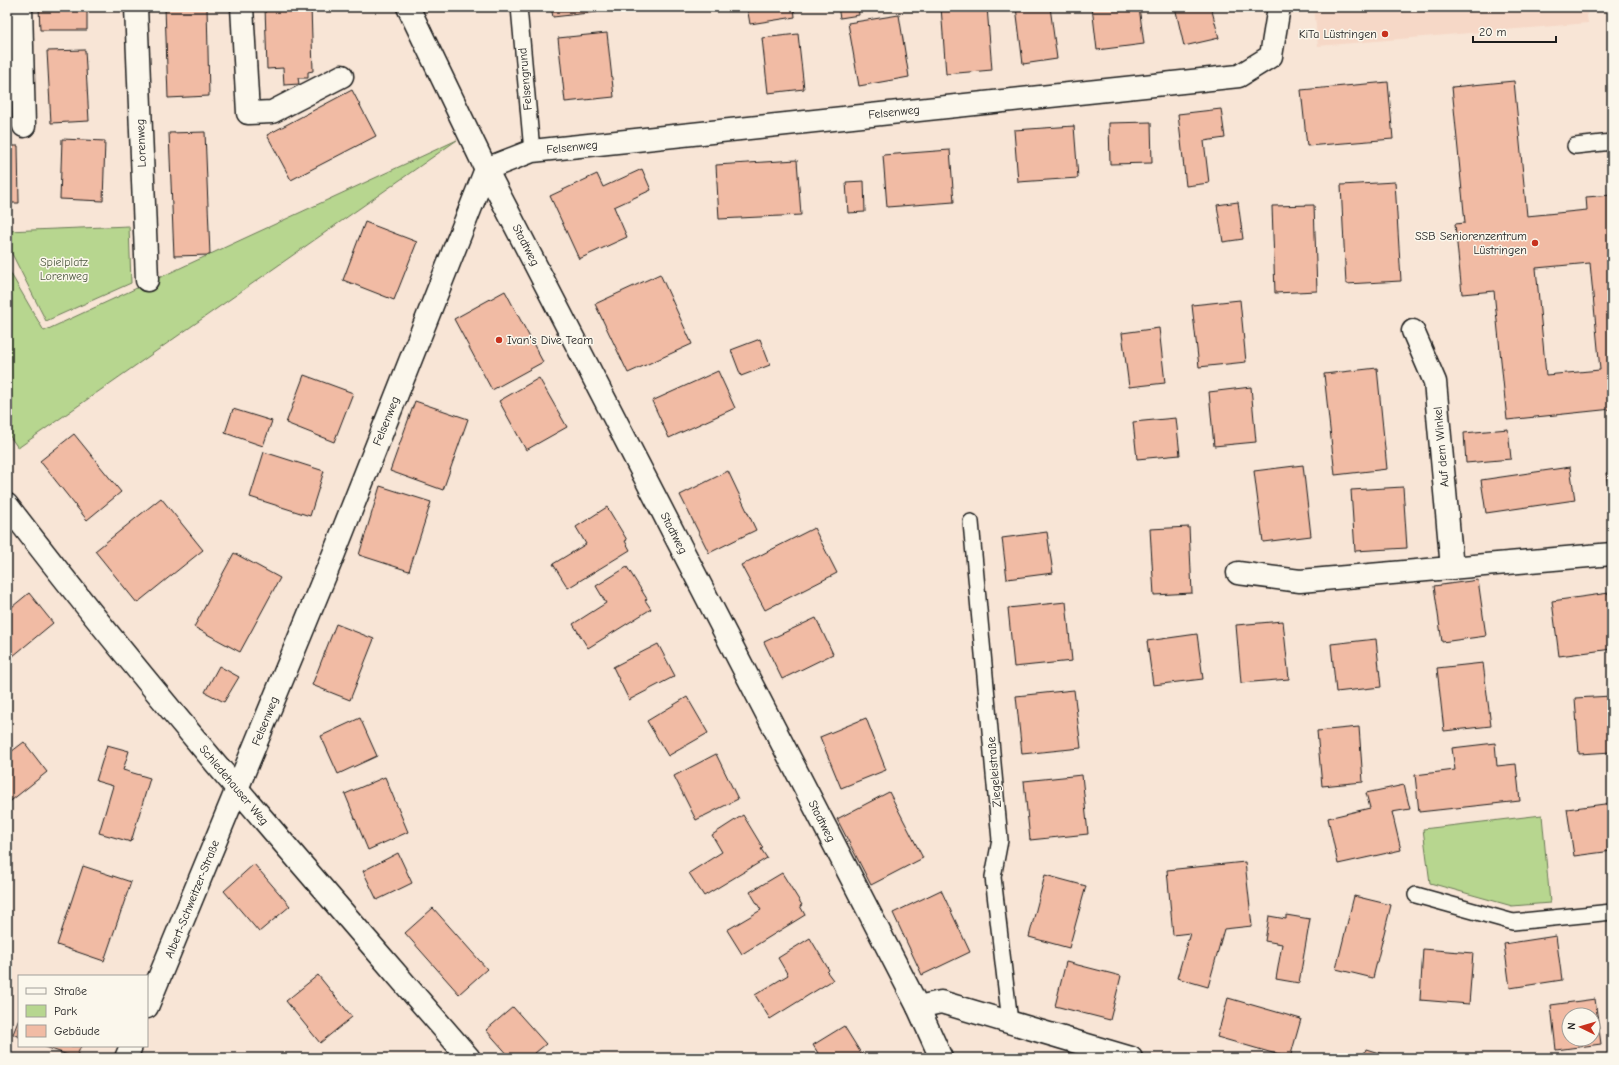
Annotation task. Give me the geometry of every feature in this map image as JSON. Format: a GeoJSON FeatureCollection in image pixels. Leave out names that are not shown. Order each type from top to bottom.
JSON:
{"type":"FeatureCollection","features":[{"type":"Feature","properties":{"kind":"street"},"geometry":{"type":"LineString","coordinates":[[21,7],[24,126]]}},
{"type":"Feature","properties":{"kind":"street","name":"Lorenweg"},"geometry":{"type":"LineString","coordinates":[[136,7],[147,280]]}},
{"type":"Feature","properties":{"kind":"street"},"geometry":{"type":"LineString","coordinates":[[242,7],[248,113],[272,112],[342,76]]}},
{"type":"Feature","properties":{"kind":"street","name":"Stadtweg"},"geometry":{"type":"LineString","coordinates":[[408,7],[486,169],[918,1007],[941,1058]]}},
{"type":"Feature","properties":{"kind":"street","name":"Felsenweg"},"geometry":{"type":"LineString","coordinates":[[237,790],[334,553],[486,169],[532,151],[1239,76],[1271,56],[1280,7]]}},
{"type":"Feature","properties":{"kind":"street","name":"Auf dem Winkel"},"geometry":{"type":"LineString","coordinates":[[1413,331],[1436,382],[1452,568]]}},
{"type":"Feature","properties":{"kind":"street","name":"Schledehauser Weg"},"geometry":{"type":"LineString","coordinates":[[7,505],[102,626],[237,790],[469,1058]]}},
{"type":"Feature","properties":{"kind":"street"},"geometry":{"type":"LineString","coordinates":[[1238,573],[1300,581],[1612,554]]}},
{"type":"Feature","properties":{"kind":"street","name":"Albert-Schweitzer-Straße"},"geometry":{"type":"LineString","coordinates":[[148,1006],[237,790]]}},
{"type":"Feature","properties":{"kind":"street"},"geometry":{"type":"LineString","coordinates":[[918,1007],[941,1002],[1131,1058]]}},
{"type":"Feature","properties":{"kind":"street"},"geometry":{"type":"LineString","coordinates":[[126,1058],[131,1047]]}},
{"type":"Feature","properties":{"kind":"lane","name":"Felsengrund"},"geometry":{"type":"LineString","coordinates":[[519,7],[532,151]]}},
{"type":"Feature","properties":{"kind":"lane"},"geometry":{"type":"LineString","coordinates":[[1575,146],[1612,142]]}},
{"type":"Feature","properties":{"kind":"lane","name":"Ziegeleistraße"},"geometry":{"type":"LineString","coordinates":[[971,522],[1000,840],[993,877],[1010,1022]]}},
{"type":"Feature","properties":{"kind":"lane"},"geometry":{"type":"LineString","coordinates":[[1416,895],[1513,922],[1612,912]]}},
{"type":"Feature","properties":{"kind":"shaded area","name":"KiTa Lüstringen"},"geometry":{"type":"Polygon","coordinates":[[[1314,7],[1586,7],[1588,23],[1318,46],[1314,7]]]}},
{"type":"Feature","properties":{"kind":"green space"},"geometry":{"type":"Polygon","coordinates":[[[457,140],[18,448],[7,432],[7,267],[44,331],[457,140]]]}},
{"type":"Feature","properties":{"kind":"green space","name":"Spielplatz Lorenweg"},"geometry":{"type":"Polygon","coordinates":[[[129,226],[131,283],[46,321],[7,244],[7,231],[129,226]]]}},
{"type":"Feature","properties":{"kind":"green space"},"geometry":{"type":"Polygon","coordinates":[[[1542,815],[1550,903],[1512,906],[1430,883],[1423,829],[1542,815]]]}},
{"type":"Feature","properties":{"kind":"building"},"geometry":{"type":"Polygon","coordinates":[[[39,7],[87,7],[87,30],[40,30],[39,7]]]}},
{"type":"Feature","properties":{"kind":"building"},"geometry":{"type":"Polygon","coordinates":[[[165,7],[207,7],[209,96],[168,98],[165,7]]]}},
{"type":"Feature","properties":{"kind":"building"},"geometry":{"type":"Polygon","coordinates":[[[265,7],[311,7],[313,71],[308,72],[308,78],[298,78],[299,84],[284,85],[283,68],[267,69],[265,7]]]}},
{"type":"Feature","properties":{"kind":"building"},"geometry":{"type":"Polygon","coordinates":[[[551,7],[597,7],[597,12],[553,17],[551,7]]]}},
{"type":"Feature","properties":{"kind":"building"},"geometry":{"type":"Polygon","coordinates":[[[747,7],[794,7],[795,17],[750,24],[747,7]]]}},
{"type":"Feature","properties":{"kind":"building"},"geometry":{"type":"Polygon","coordinates":[[[838,7],[858,7],[859,15],[840,18],[838,7]]]}},
{"type":"Feature","properties":{"kind":"building"},"geometry":{"type":"Polygon","coordinates":[[[941,7],[987,7],[992,70],[946,74],[941,7]]]}},
{"type":"Feature","properties":{"kind":"building"},"geometry":{"type":"Polygon","coordinates":[[[1016,7],[1050,7],[1057,59],[1023,64],[1016,7]]]}},
{"type":"Feature","properties":{"kind":"building"},"geometry":{"type":"Polygon","coordinates":[[[1092,7],[1139,7],[1144,44],[1097,50],[1092,7]]]}},
{"type":"Feature","properties":{"kind":"building"},"geometry":{"type":"Polygon","coordinates":[[[1175,7],[1211,7],[1219,38],[1184,46],[1175,7]]]}},
{"type":"Feature","properties":{"kind":"building"},"geometry":{"type":"Polygon","coordinates":[[[899,15],[909,77],[859,86],[848,23],[899,15]]]}},
{"type":"Feature","properties":{"kind":"building"},"geometry":{"type":"Polygon","coordinates":[[[607,33],[614,97],[565,102],[558,38],[607,33]]]}},
{"type":"Feature","properties":{"kind":"building"},"geometry":{"type":"Polygon","coordinates":[[[798,34],[804,89],[768,93],[762,38],[798,34]]]}},
{"type":"Feature","properties":{"kind":"building"},"geometry":{"type":"Polygon","coordinates":[[[85,50],[89,121],[51,123],[47,51],[85,50]]]}},
{"type":"Feature","properties":{"kind":"building","name":"SSB Seniorenzentrum Lüstringen"},"geometry":{"type":"Polygon","coordinates":[[[1514,81],[1527,216],[1587,210],[1586,197],[1612,195],[1612,409],[1507,420],[1494,291],[1462,294],[1455,224],[1465,223],[1452,87],[1514,81]],[[1590,263],[1536,268],[1546,375],[1600,370],[1590,263]]]}},
{"type":"Feature","properties":{"kind":"building"},"geometry":{"type":"Polygon","coordinates":[[[1388,82],[1393,139],[1307,146],[1301,90],[1388,82]]]}},
{"type":"Feature","properties":{"kind":"building"},"geometry":{"type":"Polygon","coordinates":[[[352,90],[376,136],[291,180],[267,135],[352,90]]]}},
{"type":"Feature","properties":{"kind":"building"},"geometry":{"type":"Polygon","coordinates":[[[1221,109],[1225,138],[1204,141],[1209,183],[1186,186],[1178,114],[1221,109]]]}},
{"type":"Feature","properties":{"kind":"building"},"geometry":{"type":"Polygon","coordinates":[[[1151,122],[1152,163],[1110,164],[1109,123],[1151,122]]]}},
{"type":"Feature","properties":{"kind":"building"},"geometry":{"type":"Polygon","coordinates":[[[1074,126],[1078,178],[1018,182],[1014,130],[1074,126]]]}},
{"type":"Feature","properties":{"kind":"building"},"geometry":{"type":"Polygon","coordinates":[[[205,132],[210,255],[174,256],[169,133],[205,132]]]}},
{"type":"Feature","properties":{"kind":"building"},"geometry":{"type":"Polygon","coordinates":[[[62,139],[105,141],[103,201],[60,199],[62,139]]]}},
{"type":"Feature","properties":{"kind":"building"},"geometry":{"type":"Polygon","coordinates":[[[7,146],[18,146],[19,203],[7,203],[7,146]]]}},
{"type":"Feature","properties":{"kind":"building"},"geometry":{"type":"Polygon","coordinates":[[[950,150],[954,202],[887,207],[883,155],[950,150]]]}},
{"type":"Feature","properties":{"kind":"building"},"geometry":{"type":"Polygon","coordinates":[[[797,160],[801,215],[719,219],[716,165],[797,160]]]}},
{"type":"Feature","properties":{"kind":"building"},"geometry":{"type":"Polygon","coordinates":[[[642,169],[651,190],[614,207],[627,237],[579,259],[550,196],[597,174],[603,187],[642,169]]]}},
{"type":"Feature","properties":{"kind":"building"},"geometry":{"type":"Polygon","coordinates":[[[864,181],[865,212],[848,213],[846,182],[864,181]]]}},
{"type":"Feature","properties":{"kind":"building"},"geometry":{"type":"Polygon","coordinates":[[[1395,182],[1401,281],[1346,284],[1341,185],[1395,182]]]}},
{"type":"Feature","properties":{"kind":"building"},"geometry":{"type":"Polygon","coordinates":[[[1238,202],[1243,239],[1223,242],[1217,205],[1238,202]]]}},
{"type":"Feature","properties":{"kind":"building"},"geometry":{"type":"Polygon","coordinates":[[[1314,205],[1317,291],[1275,293],[1272,206],[1314,205]]]}},
{"type":"Feature","properties":{"kind":"building"},"geometry":{"type":"Polygon","coordinates":[[[365,222],[417,242],[394,300],[343,280],[365,222]]]}},
{"type":"Feature","properties":{"kind":"building"},"geometry":{"type":"Polygon","coordinates":[[[660,274],[692,344],[628,373],[595,304],[660,274]]]}},
{"type":"Feature","properties":{"kind":"building","name":"Ivan's Dive Team"},"geometry":{"type":"Polygon","coordinates":[[[505,291],[543,362],[492,390],[454,319],[505,291]]]}},
{"type":"Feature","properties":{"kind":"building"},"geometry":{"type":"Polygon","coordinates":[[[1240,300],[1246,362],[1199,367],[1192,305],[1240,300]]]}},
{"type":"Feature","properties":{"kind":"building"},"geometry":{"type":"Polygon","coordinates":[[[1159,328],[1165,383],[1129,387],[1122,333],[1159,328]]]}},
{"type":"Feature","properties":{"kind":"building"},"geometry":{"type":"Polygon","coordinates":[[[760,339],[770,365],[741,376],[731,350],[760,339]]]}},
{"type":"Feature","properties":{"kind":"building"},"geometry":{"type":"Polygon","coordinates":[[[1377,368],[1387,469],[1335,475],[1324,374],[1377,368]]]}},
{"type":"Feature","properties":{"kind":"building"},"geometry":{"type":"Polygon","coordinates":[[[718,371],[735,408],[669,438],[652,401],[718,371]]]}},
{"type":"Feature","properties":{"kind":"building"},"geometry":{"type":"Polygon","coordinates":[[[304,375],[353,393],[334,442],[286,423],[304,375]]]}},
{"type":"Feature","properties":{"kind":"building"},"geometry":{"type":"Polygon","coordinates":[[[539,378],[567,427],[526,450],[499,401],[539,378]]]}},
{"type":"Feature","properties":{"kind":"building"},"geometry":{"type":"Polygon","coordinates":[[[1251,387],[1256,442],[1214,446],[1209,392],[1251,387]]]}},
{"type":"Feature","properties":{"kind":"building"},"geometry":{"type":"Polygon","coordinates":[[[415,401],[468,419],[443,490],[390,471],[415,401]]]}},
{"type":"Feature","properties":{"kind":"building"},"geometry":{"type":"Polygon","coordinates":[[[233,409],[272,421],[263,446],[225,433],[233,409]]]}},
{"type":"Feature","properties":{"kind":"building"},"geometry":{"type":"Polygon","coordinates":[[[1176,418],[1180,455],[1137,459],[1133,422],[1176,418]]]}},
{"type":"Feature","properties":{"kind":"building"},"geometry":{"type":"Polygon","coordinates":[[[1508,429],[1511,459],[1466,463],[1464,433],[1508,429]]]}},
{"type":"Feature","properties":{"kind":"building"},"geometry":{"type":"Polygon","coordinates":[[[74,434],[121,492],[87,520],[40,461],[74,434]]]}},
{"type":"Feature","properties":{"kind":"building"},"geometry":{"type":"Polygon","coordinates":[[[264,452],[324,471],[310,516],[250,497],[264,452]]]}},
{"type":"Feature","properties":{"kind":"building"},"geometry":{"type":"Polygon","coordinates":[[[1303,465],[1311,536],[1263,542],[1254,471],[1303,465]]]}},
{"type":"Feature","properties":{"kind":"building"},"geometry":{"type":"Polygon","coordinates":[[[1570,467],[1575,500],[1486,513],[1481,480],[1570,467]]]}},
{"type":"Feature","properties":{"kind":"building"},"geometry":{"type":"Polygon","coordinates":[[[728,471],[756,530],[709,553],[680,495],[728,471]]]}},
{"type":"Feature","properties":{"kind":"building"},"geometry":{"type":"Polygon","coordinates":[[[1612,472],[1612,518],[1606,473],[1612,472]]]}},
{"type":"Feature","properties":{"kind":"building"},"geometry":{"type":"Polygon","coordinates":[[[380,486],[431,502],[409,571],[359,555],[380,486]]]}},
{"type":"Feature","properties":{"kind":"building"},"geometry":{"type":"Polygon","coordinates":[[[1403,487],[1407,548],[1355,551],[1351,490],[1403,487]]]}},
{"type":"Feature","properties":{"kind":"building"},"geometry":{"type":"Polygon","coordinates":[[[161,498],[203,550],[137,603],[95,551],[161,498]]]}},
{"type":"Feature","properties":{"kind":"building"},"geometry":{"type":"Polygon","coordinates":[[[607,507],[627,540],[625,541],[630,550],[568,588],[553,564],[586,544],[576,527],[607,507]]]}},
{"type":"Feature","properties":{"kind":"building"},"geometry":{"type":"Polygon","coordinates":[[[1189,527],[1192,593],[1154,595],[1150,529],[1189,527]]]}},
{"type":"Feature","properties":{"kind":"building"},"geometry":{"type":"Polygon","coordinates":[[[814,528],[837,573],[765,610],[741,565],[814,528]]]}},
{"type":"Feature","properties":{"kind":"building"},"geometry":{"type":"Polygon","coordinates":[[[1047,532],[1053,573],[1007,579],[1002,538],[1047,532]]]}},
{"type":"Feature","properties":{"kind":"building"},"geometry":{"type":"Polygon","coordinates":[[[234,553],[280,578],[240,652],[194,627],[234,553]]]}},
{"type":"Feature","properties":{"kind":"building"},"geometry":{"type":"Polygon","coordinates":[[[627,567],[647,599],[645,600],[651,609],[588,648],[573,624],[606,603],[596,586],[627,567]]]}},
{"type":"Feature","properties":{"kind":"building"},"geometry":{"type":"Polygon","coordinates":[[[1478,580],[1486,636],[1442,642],[1434,586],[1478,580]]]}},
{"type":"Feature","properties":{"kind":"building"},"geometry":{"type":"Polygon","coordinates":[[[29,593],[53,623],[7,661],[7,611],[29,593]]]}},
{"type":"Feature","properties":{"kind":"building"},"geometry":{"type":"Polygon","coordinates":[[[1609,593],[1612,613],[1612,649],[1559,656],[1552,601],[1609,593]]]}},
{"type":"Feature","properties":{"kind":"building"},"geometry":{"type":"Polygon","coordinates":[[[1066,602],[1072,661],[1014,667],[1008,608],[1066,602]]]}},
{"type":"Feature","properties":{"kind":"building"},"geometry":{"type":"Polygon","coordinates":[[[816,618],[833,654],[782,679],[764,642],[816,618]]]}},
{"type":"Feature","properties":{"kind":"building"},"geometry":{"type":"Polygon","coordinates":[[[1283,621],[1289,679],[1241,683],[1236,625],[1283,621]]]}},
{"type":"Feature","properties":{"kind":"building"},"geometry":{"type":"Polygon","coordinates":[[[336,624],[374,639],[350,700],[312,685],[336,624]]]}},
{"type":"Feature","properties":{"kind":"building"},"geometry":{"type":"Polygon","coordinates":[[[1197,634],[1203,679],[1153,685],[1147,641],[1197,634]]]}},
{"type":"Feature","properties":{"kind":"building"},"geometry":{"type":"Polygon","coordinates":[[[1376,639],[1381,687],[1336,692],[1331,644],[1376,639]]]}},
{"type":"Feature","properties":{"kind":"building"},"geometry":{"type":"Polygon","coordinates":[[[658,644],[675,676],[629,700],[613,667],[658,644]]]}},
{"type":"Feature","properties":{"kind":"building"},"geometry":{"type":"Polygon","coordinates":[[[1483,663],[1491,726],[1444,731],[1437,668],[1483,663]]]}},
{"type":"Feature","properties":{"kind":"building"},"geometry":{"type":"Polygon","coordinates":[[[219,666],[239,677],[224,702],[205,692],[219,666]]]}},
{"type":"Feature","properties":{"kind":"building"},"geometry":{"type":"Polygon","coordinates":[[[1074,690],[1081,748],[1022,754],[1016,696],[1074,690]]]}},
{"type":"Feature","properties":{"kind":"building"},"geometry":{"type":"Polygon","coordinates":[[[1612,696],[1612,752],[1579,754],[1575,698],[1612,696]]]}},
{"type":"Feature","properties":{"kind":"building"},"geometry":{"type":"Polygon","coordinates":[[[687,697],[708,733],[668,756],[647,721],[687,697]]]}},
{"type":"Feature","properties":{"kind":"building"},"geometry":{"type":"Polygon","coordinates":[[[360,718],[377,756],[338,774],[321,736],[360,718]]]}},
{"type":"Feature","properties":{"kind":"building"},"geometry":{"type":"Polygon","coordinates":[[[866,718],[886,770],[841,788],[820,737],[866,718]]]}},
{"type":"Feature","properties":{"kind":"building"},"geometry":{"type":"Polygon","coordinates":[[[1359,727],[1363,782],[1322,786],[1317,731],[1359,727]]]}},
{"type":"Feature","properties":{"kind":"building"},"geometry":{"type":"Polygon","coordinates":[[[24,742],[47,772],[7,804],[7,755],[24,742]]]}},
{"type":"Feature","properties":{"kind":"building"},"geometry":{"type":"Polygon","coordinates":[[[1495,743],[1497,766],[1516,764],[1520,801],[1419,812],[1415,775],[1455,770],[1452,748],[1495,743]]]}},
{"type":"Feature","properties":{"kind":"building"},"geometry":{"type":"Polygon","coordinates":[[[107,745],[129,751],[123,770],[150,778],[131,842],[99,833],[113,786],[96,781],[107,745]]]}},
{"type":"Feature","properties":{"kind":"building"},"geometry":{"type":"Polygon","coordinates":[[[716,754],[738,799],[696,820],[674,776],[716,754]]]}},
{"type":"Feature","properties":{"kind":"building"},"geometry":{"type":"Polygon","coordinates":[[[1082,775],[1088,834],[1030,840],[1024,781],[1082,775]]]}},
{"type":"Feature","properties":{"kind":"building"},"geometry":{"type":"Polygon","coordinates":[[[385,777],[408,832],[368,850],[345,794],[385,777]]]}},
{"type":"Feature","properties":{"kind":"building"},"geometry":{"type":"Polygon","coordinates":[[[1404,785],[1410,809],[1392,812],[1401,850],[1338,864],[1328,818],[1370,808],[1366,793],[1404,785]]]}},
{"type":"Feature","properties":{"kind":"building"},"geometry":{"type":"Polygon","coordinates":[[[889,792],[923,858],[871,885],[837,819],[889,792]]]}},
{"type":"Feature","properties":{"kind":"building"},"geometry":{"type":"Polygon","coordinates":[[[1612,803],[1612,851],[1574,856],[1567,809],[1612,803]]]}},
{"type":"Feature","properties":{"kind":"building"},"geometry":{"type":"Polygon","coordinates":[[[743,815],[763,848],[761,849],[767,858],[704,896],[689,873],[722,852],[712,835],[743,815]]]}},
{"type":"Feature","properties":{"kind":"building"},"geometry":{"type":"Polygon","coordinates":[[[398,853],[412,883],[377,900],[363,871],[398,853]]]}},
{"type":"Feature","properties":{"kind":"building"},"geometry":{"type":"Polygon","coordinates":[[[1245,862],[1252,926],[1224,929],[1208,987],[1177,978],[1190,933],[1173,935],[1167,870],[1245,862]]]}},
{"type":"Feature","properties":{"kind":"building"},"geometry":{"type":"Polygon","coordinates":[[[254,864],[290,906],[259,932],[224,891],[254,864]]]}},
{"type":"Feature","properties":{"kind":"building"},"geometry":{"type":"Polygon","coordinates":[[[83,866],[131,882],[104,961],[57,945],[83,866]]]}},
{"type":"Feature","properties":{"kind":"building"},"geometry":{"type":"Polygon","coordinates":[[[782,873],[802,905],[800,906],[805,915],[742,954],[727,930],[761,910],[750,892],[782,873]]]}},
{"type":"Feature","properties":{"kind":"building"},"geometry":{"type":"Polygon","coordinates":[[[1045,875],[1086,886],[1069,948],[1029,937],[1045,875]]]}},
{"type":"Feature","properties":{"kind":"building"},"geometry":{"type":"Polygon","coordinates":[[[941,890],[970,952],[922,975],[893,913],[941,890]]]}},
{"type":"Feature","properties":{"kind":"building"},"geometry":{"type":"Polygon","coordinates":[[[1354,896],[1391,905],[1373,978],[1336,969],[1354,896]]]}},
{"type":"Feature","properties":{"kind":"building"},"geometry":{"type":"Polygon","coordinates":[[[433,908],[487,969],[459,994],[405,933],[433,908]]]}},
{"type":"Feature","properties":{"kind":"building"},"geometry":{"type":"Polygon","coordinates":[[[1286,915],[1310,919],[1299,983],[1276,979],[1282,944],[1265,941],[1269,916],[1286,919],[1286,915]]]}},
{"type":"Feature","properties":{"kind":"building"},"geometry":{"type":"Polygon","coordinates":[[[1556,936],[1562,980],[1510,988],[1504,944],[1556,936]]]}},
{"type":"Feature","properties":{"kind":"building"},"geometry":{"type":"Polygon","coordinates":[[[810,938],[829,970],[827,972],[833,980],[770,1019],[755,995],[788,975],[778,958],[810,938]]]}},
{"type":"Feature","properties":{"kind":"building"},"geometry":{"type":"Polygon","coordinates":[[[1423,949],[1473,953],[1469,1004],[1420,1000],[1423,949]]]}},
{"type":"Feature","properties":{"kind":"building"},"geometry":{"type":"Polygon","coordinates":[[[1066,962],[1121,976],[1110,1020],[1055,1006],[1066,962]]]}},
{"type":"Feature","properties":{"kind":"building"},"geometry":{"type":"Polygon","coordinates":[[[318,975],[352,1017],[320,1043],[286,1001],[318,975]]]}},
{"type":"Feature","properties":{"kind":"building"},"geometry":{"type":"Polygon","coordinates":[[[1228,998],[1301,1019],[1290,1058],[1217,1037],[1228,998]]]}},
{"type":"Feature","properties":{"kind":"building"},"geometry":{"type":"Polygon","coordinates":[[[1595,999],[1596,1007],[1561,1007],[1561,1047],[1578,1047],[1556,1050],[1551,1005],[1595,999]]]}},
{"type":"Feature","properties":{"kind":"building"},"geometry":{"type":"Polygon","coordinates":[[[513,1007],[546,1044],[529,1058],[511,1058],[486,1030],[513,1007]]]}},
{"type":"Feature","properties":{"kind":"building"},"geometry":{"type":"Polygon","coordinates":[[[18,1022],[18,1036],[13,1034],[18,1022]]]}},
{"type":"Feature","properties":{"kind":"building"},"geometry":{"type":"Polygon","coordinates":[[[844,1026],[864,1058],[821,1058],[813,1045],[844,1026]]]}},
{"type":"Feature","properties":{"kind":"building"},"geometry":{"type":"Polygon","coordinates":[[[46,1047],[81,1047],[76,1058],[46,1047]]]}},
{"type":"Feature","properties":{"kind":"building"},"geometry":{"type":"Polygon","coordinates":[[[1366,1049],[1395,1058],[1363,1058],[1366,1049]]]}},
{"type":"Feature","properties":{"kind":"place","name":"KiTa Lüstringen"},"geometry":{"type":"Point","coordinates":[1385,34]}},
{"type":"Feature","properties":{"kind":"place","name":"SSB Seniorenzentrum Lüstringen"},"geometry":{"type":"Point","coordinates":[1535,243]}},
{"type":"Feature","properties":{"kind":"place","name":"Ivan's Dive Team"},"geometry":{"type":"Point","coordinates":[499,340]}}]}
